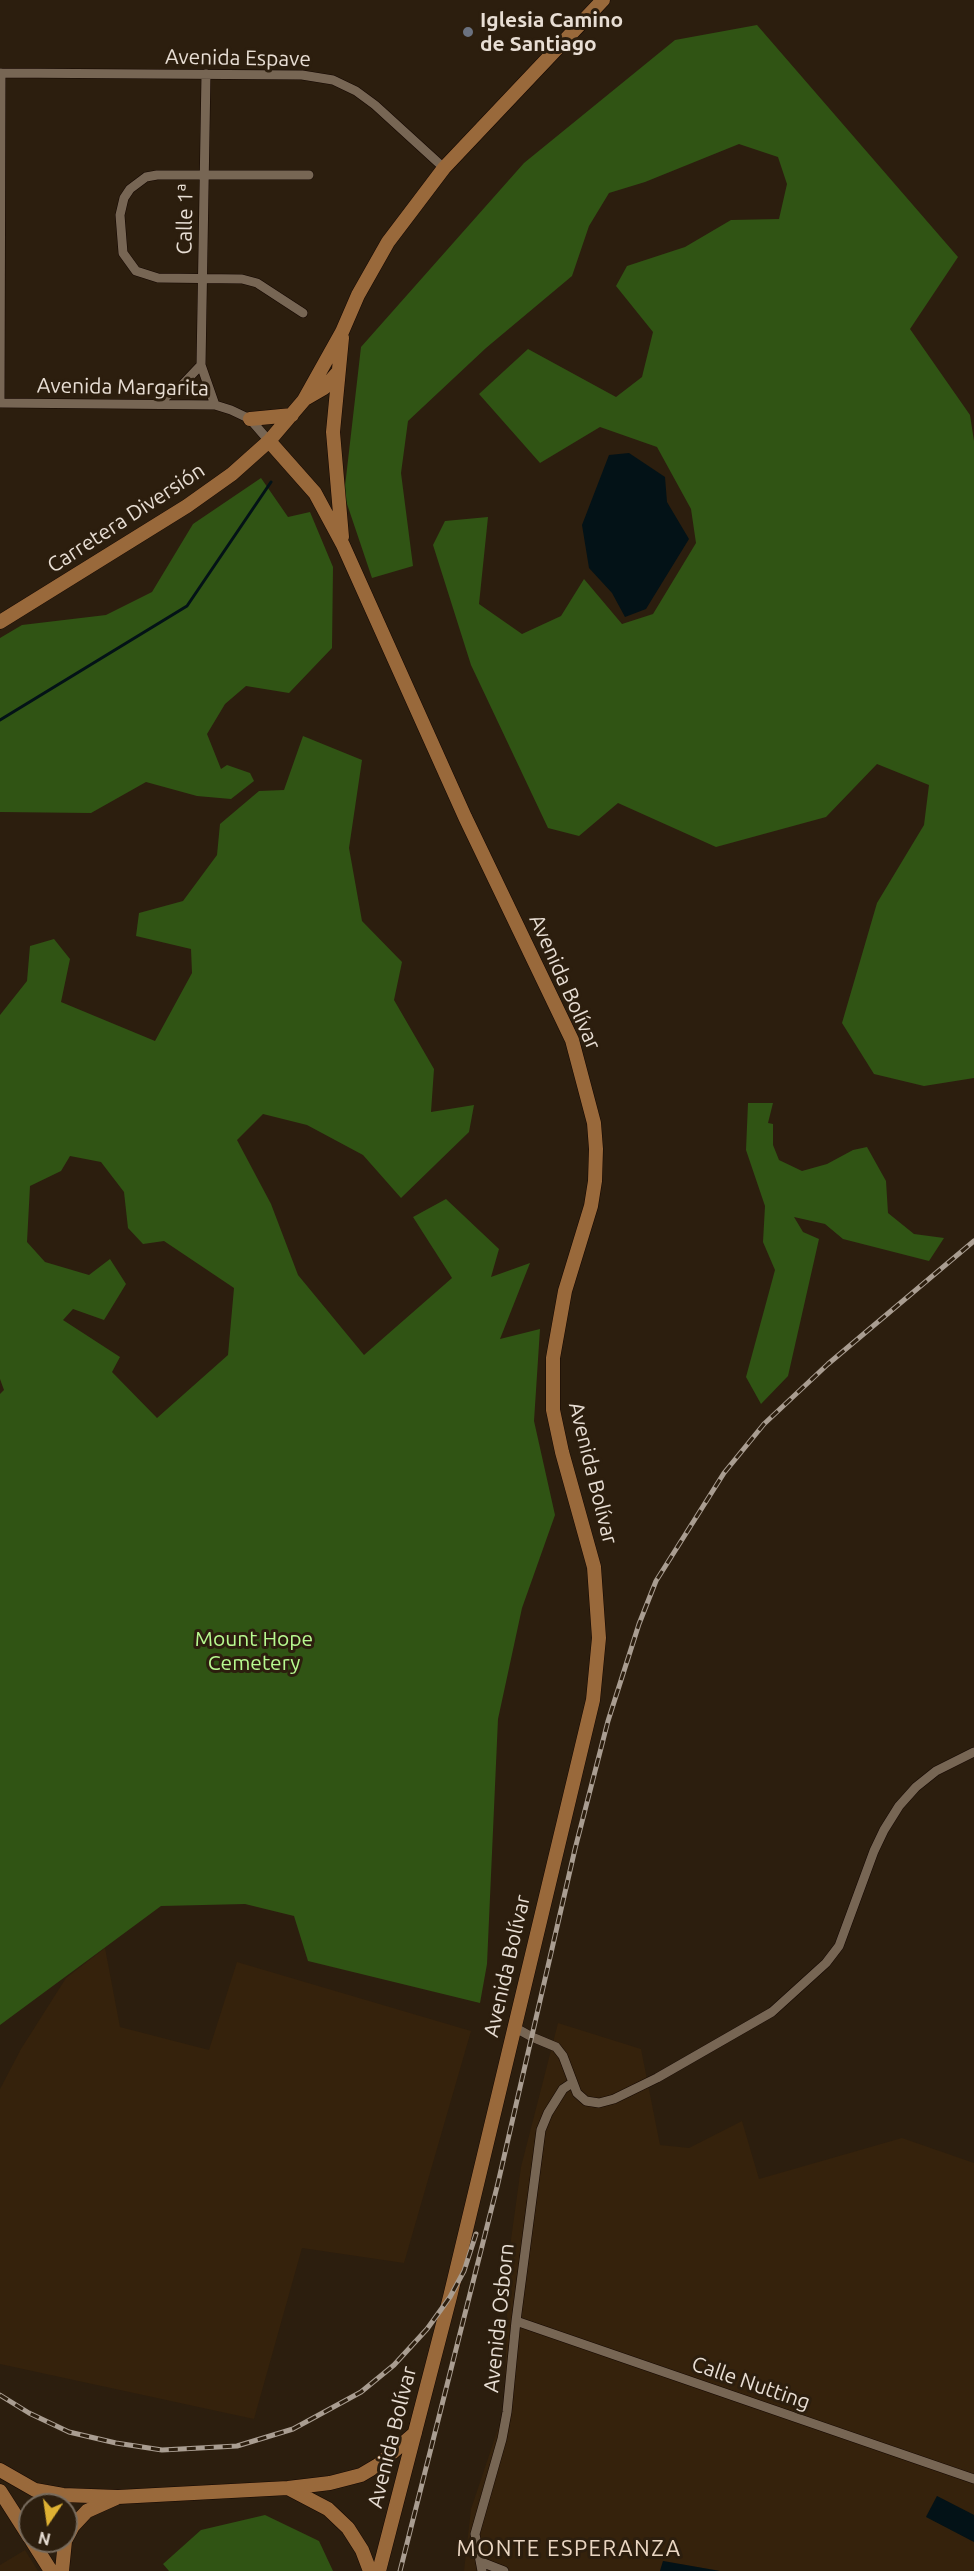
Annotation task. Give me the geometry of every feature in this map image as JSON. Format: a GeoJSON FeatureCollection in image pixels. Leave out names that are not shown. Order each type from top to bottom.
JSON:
{"type":"FeatureCollection","features":[{"type":"Feature","properties":{"kind":"main road"},"geometry":{"type":"LineString","coordinates":[[343,545],[333,448],[334,410],[342,333],[358,295],[388,242],[444,168],[603,0]]}},
{"type":"Feature","properties":{"kind":"main road","name":"Carretera Diversión"},"geometry":{"type":"LineString","coordinates":[[0,622],[187,506],[232,474],[269,441],[292,415],[342,333]]}},
{"type":"Feature","properties":{"kind":"main road"},"geometry":{"type":"LineString","coordinates":[[303,399],[324,388],[338,372]]}},
{"type":"Feature","properties":{"kind":"main road"},"geometry":{"type":"LineString","coordinates":[[250,419],[292,415]]}},
{"type":"Feature","properties":{"kind":"main road","name":"Avenida Bolívar"},"geometry":{"type":"LineString","coordinates":[[269,441],[315,493],[343,545],[460,806],[572,1040],[594,1123],[595,1181],[588,1216],[565,1291],[553,1358],[553,1410],[562,1452],[594,1567],[599,1615],[599,1656],[588,1724],[450,2297],[379,2571]]}},
{"type":"Feature","properties":{"kind":"main road"},"geometry":{"type":"LineString","coordinates":[[0,2470],[36,2490],[63,2495],[118,2497],[288,2488],[330,2483],[361,2475],[378,2465],[414,2433]]}},
{"type":"Feature","properties":{"kind":"main road"},"geometry":{"type":"LineString","coordinates":[[288,2488],[328,2509],[348,2528],[362,2550],[370,2571]]}},
{"type":"Feature","properties":{"kind":"main road"},"geometry":{"type":"LineString","coordinates":[[0,2491],[18,2519]]}},
{"type":"Feature","properties":{"kind":"main road"},"geometry":{"type":"LineString","coordinates":[[78,2521],[87,2511],[118,2497]]}},
{"type":"Feature","properties":{"kind":"main road"},"geometry":{"type":"LineString","coordinates":[[39,2553],[51,2571]]}},
{"type":"Feature","properties":{"kind":"main road"},"geometry":{"type":"LineString","coordinates":[[62,2571],[64,2553]]}},
{"type":"Feature","properties":{"kind":"street","name":"Avenida Espave"},"geometry":{"type":"LineString","coordinates":[[0,73],[302,75],[333,80],[356,91],[375,105],[444,168]]}},
{"type":"Feature","properties":{"kind":"street"},"geometry":{"type":"LineString","coordinates":[[0,73],[0,403]]}},
{"type":"Feature","properties":{"kind":"street","name":"Calle 1ª"},"geometry":{"type":"LineString","coordinates":[[206,74],[201,365],[215,405]]}},
{"type":"Feature","properties":{"kind":"street"},"geometry":{"type":"LineString","coordinates":[[303,313],[257,283],[242,279],[158,278],[136,271],[123,253],[120,215],[129,189],[146,177],[204,174],[309,175]]}},
{"type":"Feature","properties":{"kind":"street"},"geometry":{"type":"LineString","coordinates":[[157,403],[182,386],[201,365]]}},
{"type":"Feature","properties":{"kind":"street","name":"Avenida Margarita"},"geometry":{"type":"LineString","coordinates":[[0,403],[215,405],[250,419],[269,441]]}},
{"type":"Feature","properties":{"kind":"street"},"geometry":{"type":"LineString","coordinates":[[514,2027],[556,2047],[577,2093],[586,2101],[599,2103],[614,2099],[657,2078],[772,2013],[826,1963],[839,1946],[874,1851],[899,1806],[916,1787],[936,1771],[974,1752]]}},
{"type":"Feature","properties":{"kind":"street","name":"Avenida Osborn"},"geometry":{"type":"LineString","coordinates":[[481,2567],[475,2534],[502,2439],[510,2394],[516,2321],[541,2130],[548,2113],[563,2090],[572,2083]]}},
{"type":"Feature","properties":{"kind":"street","name":"Calle Nutting"},"geometry":{"type":"LineString","coordinates":[[516,2321],[974,2479]]}},
{"type":"Feature","properties":{"kind":"street"},"geometry":{"type":"LineString","coordinates":[[481,2567],[504,2571]]}},
{"type":"Feature","properties":{"kind":"shaded area"},"geometry":{"type":"Polygon","coordinates":[[[629,453],[665,477],[667,502],[689,539],[646,609],[625,617],[612,593],[589,568],[582,525],[609,455],[629,453]]]}},
{"type":"Feature","properties":{"kind":"shaded area"},"geometry":{"type":"Polygon","coordinates":[[[105,1948],[120,2027],[209,2050],[237,1962],[471,2031],[404,2263],[302,2248],[254,2419],[0,2364],[0,2089],[21,2049],[66,1978],[105,1948]]]}},
{"type":"Feature","properties":{"kind":"shaded area"},"geometry":{"type":"Polygon","coordinates":[[[558,2023],[641,2049],[660,2145],[689,2148],[742,2121],[759,2179],[902,2138],[974,2163],[974,2515],[937,2496],[926,2516],[974,2542],[974,2571],[720,2571],[663,2561],[660,2571],[464,2571],[471,2509],[504,2411],[509,2254],[521,2167],[558,2023]]]}},
{"type":"Feature","properties":{"kind":"shaded area"},"geometry":{"type":"Polygon","coordinates":[[[937,2496],[974,2515],[974,2542],[926,2517],[937,2496]]]}},
{"type":"Feature","properties":{"kind":"shaded area"},"geometry":{"type":"Polygon","coordinates":[[[20,2553],[27,2553],[38,2571],[0,2571],[0,2565],[20,2553]]]}},
{"type":"Feature","properties":{"kind":"shaded area"},"geometry":{"type":"Polygon","coordinates":[[[663,2561],[720,2571],[660,2571],[663,2561]]]}},
{"type":"Feature","properties":{"kind":"green space"},"geometry":{"type":"Polygon","coordinates":[[[757,25],[958,257],[910,329],[970,415],[974,441],[974,1078],[924,1086],[874,1074],[842,1023],[877,903],[924,825],[929,785],[877,764],[826,817],[716,847],[618,803],[579,836],[548,828],[471,665],[433,545],[445,521],[488,517],[479,604],[522,634],[561,616],[584,579],[622,624],[653,614],[696,543],[691,509],[657,447],[600,427],[540,463],[479,394],[528,349],[616,397],[642,377],[653,332],[616,286],[627,266],[685,247],[731,220],[779,219],[787,184],[778,157],[739,144],[645,182],[609,193],[589,226],[572,276],[486,348],[408,421],[401,473],[413,566],[372,578],[344,495],[361,347],[524,163],[675,40],[757,25]]]}},
{"type":"Feature","properties":{"kind":"green space"},"geometry":{"type":"Polygon","coordinates":[[[261,478],[288,517],[310,512],[333,567],[332,648],[289,693],[246,686],[225,704],[207,734],[221,769],[227,765],[250,773],[254,781],[231,799],[197,796],[146,782],[91,813],[0,812],[0,638],[22,625],[106,615],[152,592],[193,524],[261,478]]]}},
{"type":"Feature","properties":{"kind":"green space","name":"Mount Hope Cemetery"},"geometry":{"type":"Polygon","coordinates":[[[303,736],[362,760],[349,848],[362,921],[402,962],[394,1000],[434,1069],[431,1112],[474,1105],[469,1132],[401,1198],[363,1155],[307,1125],[263,1114],[237,1140],[271,1204],[298,1275],[364,1355],[452,1278],[413,1217],[446,1199],[499,1249],[491,1277],[530,1263],[500,1339],[540,1329],[534,1421],[555,1515],[522,1608],[498,1719],[487,1964],[480,2003],[308,1961],[294,1916],[245,1904],[161,1906],[0,2025],[0,1394],[4,1390],[0,1379],[0,1015],[27,981],[30,946],[54,939],[70,959],[61,1002],[155,1041],[192,973],[191,949],[136,936],[139,913],[183,901],[217,855],[220,824],[259,791],[284,790],[303,736]],[[70,1156],[61,1171],[30,1186],[27,1242],[45,1262],[89,1275],[110,1259],[126,1284],[104,1320],[73,1309],[63,1320],[120,1357],[112,1372],[157,1418],[228,1355],[234,1288],[164,1241],[143,1244],[128,1228],[124,1192],[101,1162],[70,1156]]]}},
{"type":"Feature","properties":{"kind":"green space"},"geometry":{"type":"Polygon","coordinates":[[[748,1103],[773,1103],[768,1123],[773,1124],[773,1145],[779,1160],[802,1171],[827,1164],[853,1150],[867,1147],[886,1181],[888,1213],[914,1234],[944,1238],[929,1261],[843,1239],[825,1224],[794,1217],[803,1232],[819,1239],[788,1376],[761,1404],[746,1377],[775,1270],[763,1242],[765,1206],[746,1150],[748,1103]]]}},
{"type":"Feature","properties":{"kind":"green space"},"geometry":{"type":"Polygon","coordinates":[[[265,2515],[319,2541],[333,2571],[169,2571],[163,2564],[201,2530],[265,2515]]]}},
{"type":"Feature","properties":{"kind":"waterway"},"geometry":{"type":"LineString","coordinates":[[0,720],[187,606],[271,482]]}},
{"type":"Feature","properties":{"kind":"railway"},"geometry":{"type":"LineString","coordinates":[[400,2571],[498,2183],[575,1849],[608,1721],[639,1624],[656,1581],[724,1473],[764,1424],[828,1364],[974,1241]]}},
{"type":"Feature","properties":{"kind":"railway"},"geometry":{"type":"LineString","coordinates":[[0,2395],[29,2413],[69,2432],[116,2443],[162,2450],[237,2446],[293,2429],[361,2392],[394,2365],[427,2329],[450,2297],[464,2271],[476,2234]]}},
{"type":"Feature","properties":{"kind":"place","name":"Iglesia Camino de Santiago"},"geometry":{"type":"Point","coordinates":[468,32]}},
{"type":"Feature","properties":{"kind":"district","name":"MONTE ESPERANZA"},"geometry":{"type":"Point","coordinates":[569,2549]}}]}
